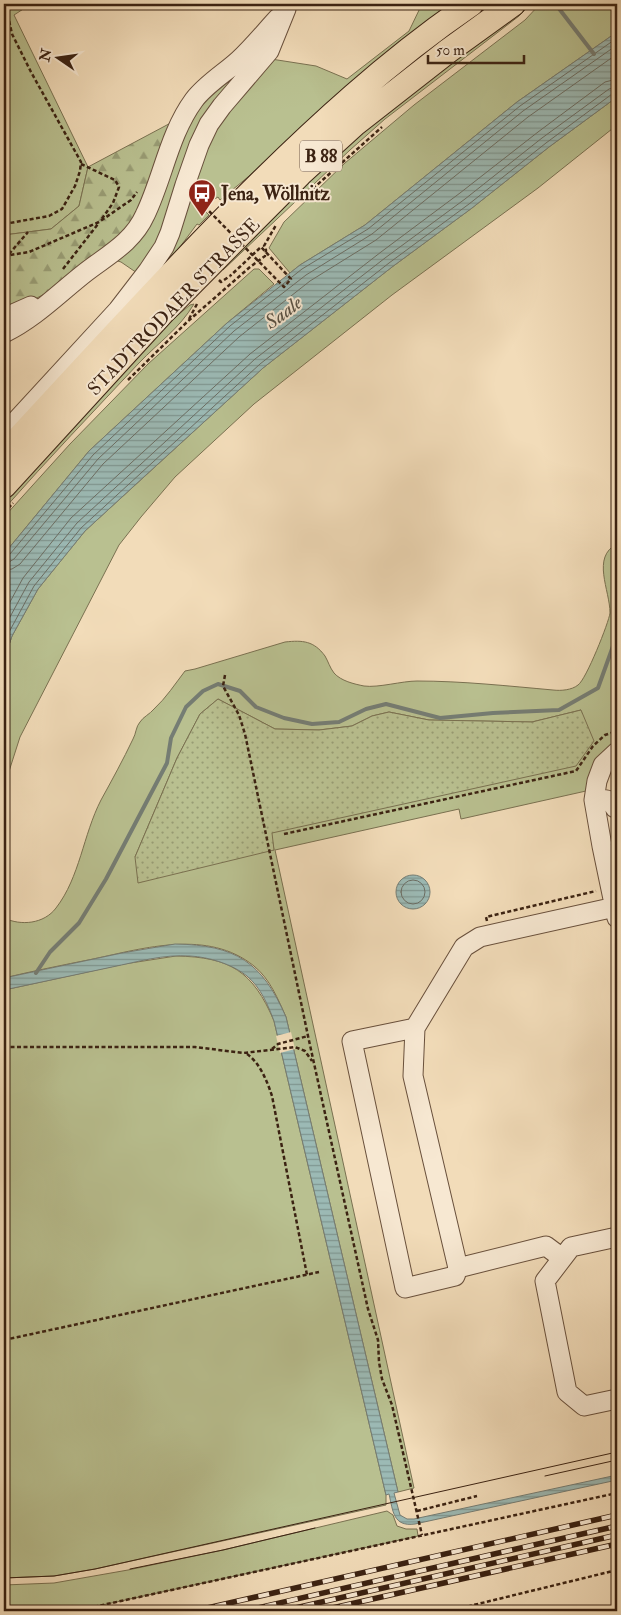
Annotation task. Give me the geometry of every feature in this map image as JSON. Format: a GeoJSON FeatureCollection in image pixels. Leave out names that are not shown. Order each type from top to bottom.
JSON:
{"type":"FeatureCollection","features":[{"type":"Feature","properties":{"kind":"main road","name":"STADTRODAER STRASSE"},"geometry":{"type":"LineString","coordinates":[[4,454],[168,276],[292,152],[378,75],[471,4]]}},
{"type":"Feature","properties":{"kind":"main road","name":"STADTRODAER STRASSE"},"geometry":{"type":"LineString","coordinates":[[4,486],[164,311],[300,174],[356,124],[432,63],[513,4]]}},
{"type":"Feature","properties":{"kind":"street"},"geometry":{"type":"LineString","coordinates":[[4,333],[42,309],[130,238],[145,216],[177,133],[194,100],[240,59],[288,6]]}},
{"type":"Feature","properties":{"kind":"street"},"geometry":{"type":"LineString","coordinates":[[4,434],[118,310],[164,247],[199,145],[209,124],[269,51],[288,6]]}},
{"type":"Feature","properties":{"kind":"street"},"geometry":{"type":"LineString","coordinates":[[4,318],[29,306],[42,309]]}},
{"type":"Feature","properties":{"kind":"street"},"geometry":{"type":"LineString","coordinates":[[415,1028],[352,1041],[405,1288],[455,1276],[458,1268],[413,1076],[415,1028],[464,946],[480,937],[616,913],[610,873],[594,800],[597,781],[603,765],[617,752]]}},
{"type":"Feature","properties":{"kind":"street"},"geometry":{"type":"LineString","coordinates":[[594,800],[604,798],[609,800],[615,808]]}},
{"type":"Feature","properties":{"kind":"street"},"geometry":{"type":"LineString","coordinates":[[617,1237],[571,1247],[545,1281],[567,1392],[584,1406],[617,1399]]}},
{"type":"Feature","properties":{"kind":"street"},"geometry":{"type":"LineString","coordinates":[[458,1268],[546,1246],[562,1258]]}},
{"type":"Feature","properties":{"kind":"path"},"geometry":{"type":"LineString","coordinates":[[4,224],[49,216],[62,209],[75,186],[81,164],[35,81],[12,34],[7,11],[9,4]]}},
{"type":"Feature","properties":{"kind":"path"},"geometry":{"type":"LineString","coordinates":[[306,195],[384,126]]}},
{"type":"Feature","properties":{"kind":"path"},"geometry":{"type":"LineString","coordinates":[[63,269],[113,203],[118,187],[115,180],[81,164]]}},
{"type":"Feature","properties":{"kind":"path"},"geometry":{"type":"LineString","coordinates":[[6,256],[29,252],[99,222],[131,200],[140,186]]}},
{"type":"Feature","properties":{"kind":"path"},"geometry":{"type":"LineString","coordinates":[[200,202],[245,247],[251,254],[257,260],[284,287],[291,279],[261,247],[255,253],[248,259],[230,276],[221,282],[218,279]]}},
{"type":"Feature","properties":{"kind":"path"},"geometry":{"type":"LineString","coordinates":[[199,302],[187,322],[265,256],[266,250],[264,246],[278,221]]}},
{"type":"Feature","properties":{"kind":"path"},"geometry":{"type":"LineString","coordinates":[[6,256],[28,232]]}},
{"type":"Feature","properties":{"kind":"path"},"geometry":{"type":"LineString","coordinates":[[226,675],[223,686],[239,715],[245,734],[314,1064],[368,1309],[378,1340],[382,1378],[392,1405],[422,1535]]}},
{"type":"Feature","properties":{"kind":"path"},"geometry":{"type":"LineString","coordinates":[[284,834],[576,771],[593,746],[604,735],[617,731]]}},
{"type":"Feature","properties":{"kind":"path"},"geometry":{"type":"LineString","coordinates":[[490,935],[486,917],[610,873]]}},
{"type":"Feature","properties":{"kind":"path"},"geometry":{"type":"LineString","coordinates":[[271,1050],[278,1045],[308,1036]]}},
{"type":"Feature","properties":{"kind":"path"},"geometry":{"type":"LineString","coordinates":[[4,1047],[195,1047],[246,1053],[295,1047],[305,1051],[314,1064]]}},
{"type":"Feature","properties":{"kind":"path"},"geometry":{"type":"LineString","coordinates":[[246,1053],[259,1068],[272,1096],[307,1275]]}},
{"type":"Feature","properties":{"kind":"path"},"geometry":{"type":"LineString","coordinates":[[4,1340],[319,1272]]}},
{"type":"Feature","properties":{"kind":"path"},"geometry":{"type":"LineString","coordinates":[[75,1611],[617,1493]]}},
{"type":"Feature","properties":{"kind":"path"},"geometry":{"type":"LineString","coordinates":[[417,1512],[476,1496]]}},
{"type":"Feature","properties":{"kind":"path"},"geometry":{"type":"LineString","coordinates":[[450,1611],[617,1570]]}},
{"type":"Feature","properties":{"kind":"green space"},"geometry":{"type":"Polygon","coordinates":[[[4,4],[31,4],[14,15],[88,167],[79,206],[51,229],[4,235],[4,4]]]}},
{"type":"Feature","properties":{"kind":"green space"},"geometry":{"type":"Polygon","coordinates":[[[422,4],[433,4],[443,9],[450,4],[458,4],[220,200],[218,197],[208,203],[190,184],[211,130],[271,59],[316,66],[347,79],[409,31],[422,4]]]}},
{"type":"Feature","properties":{"kind":"green space"},"geometry":{"type":"Polygon","coordinates":[[[531,4],[519,16],[385,119],[223,270],[232,252],[313,173],[493,27],[531,4]]]}},
{"type":"Feature","properties":{"kind":"green space"},"geometry":{"type":"Polygon","coordinates":[[[540,4],[617,4],[617,32],[517,102],[365,225],[290,273],[269,248],[284,222],[345,163],[414,105],[525,20],[540,4]]]}},
{"type":"Feature","properties":{"kind":"green space"},"geometry":{"type":"Polygon","coordinates":[[[251,57],[221,102],[165,238],[140,275],[121,262],[111,259],[184,129],[207,98],[251,57]]]}},
{"type":"Feature","properties":{"kind":"green space"},"geometry":{"type":"Polygon","coordinates":[[[617,97],[617,125],[538,188],[392,295],[254,404],[175,477],[119,545],[20,737],[4,787],[4,660],[12,636],[38,589],[85,531],[263,368],[392,267],[617,97]]]}},
{"type":"Feature","properties":{"kind":"green space"},"geometry":{"type":"Polygon","coordinates":[[[180,118],[132,228],[56,288],[35,299],[4,328],[4,235],[51,229],[79,206],[88,167],[180,118]]]}},
{"type":"Feature","properties":{"kind":"green space"},"geometry":{"type":"Polygon","coordinates":[[[186,192],[209,215],[199,225],[197,224],[171,259],[163,265],[186,192]]]}},
{"type":"Feature","properties":{"kind":"green space"},"geometry":{"type":"Polygon","coordinates":[[[254,269],[259,269],[274,284],[227,323],[89,451],[4,554],[4,517],[70,444],[148,364],[254,269]]]}},
{"type":"Feature","properties":{"kind":"green space"},"geometry":{"type":"Polygon","coordinates":[[[194,304],[175,328],[139,363],[4,509],[4,498],[25,474],[166,325],[190,305],[194,304]]]}},
{"type":"Feature","properties":{"kind":"green space"},"geometry":{"type":"Polygon","coordinates":[[[617,544],[617,743],[604,751],[595,763],[589,776],[586,791],[461,819],[459,809],[275,850],[414,1488],[398,1492],[286,1017],[269,983],[260,971],[236,955],[217,948],[176,944],[134,950],[4,978],[4,918],[25,923],[32,922],[45,917],[56,908],[71,883],[95,813],[139,724],[162,700],[185,671],[285,642],[297,641],[317,647],[325,656],[331,669],[340,678],[364,686],[411,681],[434,681],[556,690],[570,689],[576,687],[582,681],[597,650],[609,618],[609,604],[603,565],[609,550],[617,544]],[[218,699],[200,714],[177,758],[135,857],[274,850],[271,833],[581,710],[532,722],[429,720],[389,712],[372,716],[352,726],[319,730],[275,729],[218,699]]]}},
{"type":"Feature","properties":{"kind":"green space"},"geometry":{"type":"Polygon","coordinates":[[[218,699],[275,729],[319,730],[352,726],[372,716],[389,712],[429,720],[532,722],[581,710],[594,741],[576,766],[272,833],[274,850],[138,883],[135,857],[177,758],[200,714],[218,699]]]}},
{"type":"Feature","properties":{"kind":"green space"},"geometry":{"type":"Polygon","coordinates":[[[176,956],[211,960],[237,970],[257,990],[274,1021],[386,1495],[386,1505],[95,1569],[54,1576],[4,1578],[4,990],[124,964],[176,956]]]}},
{"type":"Feature","properties":{"kind":"green space"},"geometry":{"type":"Polygon","coordinates":[[[387,1511],[393,1515],[397,1526],[406,1529],[417,1529],[418,1536],[75,1611],[4,1611],[4,1585],[54,1583],[128,1570],[223,1550],[387,1511]]]}},
{"type":"Feature","properties":{"kind":"water","name":"Saale"},"geometry":{"type":"Polygon","coordinates":[[[617,32],[617,97],[392,267],[263,368],[135,485],[85,531],[38,589],[12,636],[4,660],[4,554],[89,451],[227,323],[300,265],[365,225],[517,102],[617,32]]]}},
{"type":"Feature","properties":{"kind":"water"},"geometry":{"type":"Polygon","coordinates":[[[413,875],[420,876],[425,880],[429,885],[429,899],[425,904],[420,908],[413,909],[406,908],[401,904],[397,899],[396,892],[397,885],[401,880],[406,876],[413,875]]]}},
{"type":"Feature","properties":{"kind":"water"},"geometry":{"type":"Polygon","coordinates":[[[175,944],[215,948],[244,960],[267,983],[286,1017],[398,1492],[394,1493],[400,1515],[407,1519],[414,1519],[617,1475],[617,1480],[415,1524],[402,1523],[398,1520],[393,1512],[389,1494],[386,1495],[274,1021],[260,991],[247,976],[227,965],[205,958],[190,956],[170,956],[151,959],[4,990],[4,978],[122,953],[175,944]]]}},
{"type":"Feature","properties":{"kind":"pier"},"geometry":{"type":"Polygon","coordinates":[[[291,1032],[295,1049],[280,1053],[276,1036],[291,1032]]]}},
{"type":"Feature","properties":{"kind":"waterway"},"geometry":{"type":"LineString","coordinates":[[557,6],[594,54]]}},
{"type":"Feature","properties":{"kind":"waterway"},"geometry":{"type":"LineString","coordinates":[[36,973],[50,952],[79,923],[106,879],[167,763],[171,738],[186,707],[203,691],[218,684],[240,691],[256,707],[284,718],[312,724],[339,722],[366,709],[386,704],[440,718],[559,710],[598,688],[617,635]]}},
{"type":"Feature","properties":{"kind":"tram line"},"geometry":{"type":"LineString","coordinates":[[4,1578],[54,1576],[95,1569],[617,1452]]}},
{"type":"Feature","properties":{"kind":"tram line"},"geometry":{"type":"LineString","coordinates":[[545,1476],[617,1460]]}},
{"type":"Feature","properties":{"kind":"tram line"},"geometry":{"type":"LineString","coordinates":[[130,1569],[223,1550],[315,1528]]}},
{"type":"Feature","properties":{"kind":"railway"},"geometry":{"type":"LineString","coordinates":[[194,1611],[617,1515]]}},
{"type":"Feature","properties":{"kind":"railway"},"geometry":{"type":"LineString","coordinates":[[244,1611],[617,1526]]}},
{"type":"Feature","properties":{"kind":"railway"},"geometry":{"type":"LineString","coordinates":[[282,1611],[617,1535]]}},
{"type":"Feature","properties":{"kind":"railway"},"geometry":{"type":"LineString","coordinates":[[319,1611],[617,1544]]}},
{"type":"Feature","properties":{"kind":"place","name":"Jena, Wöllnitz"},"geometry":{"type":"Point","coordinates":[202,217]}}]}
